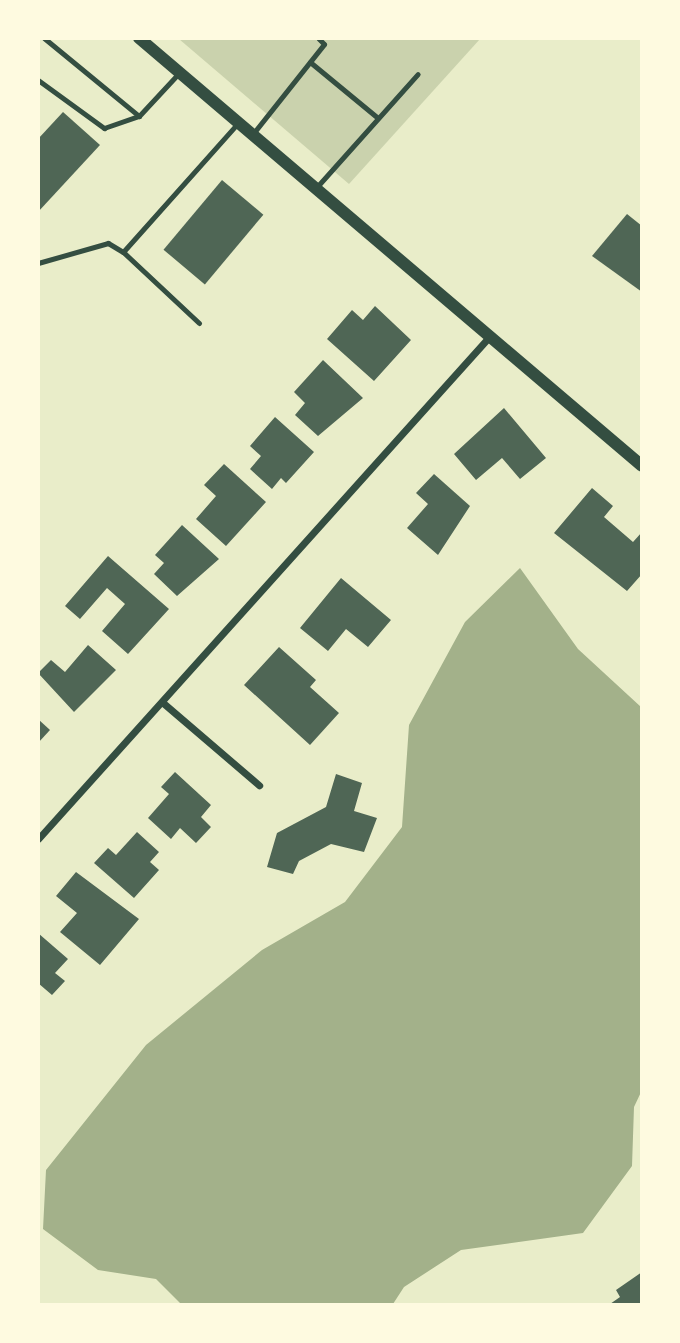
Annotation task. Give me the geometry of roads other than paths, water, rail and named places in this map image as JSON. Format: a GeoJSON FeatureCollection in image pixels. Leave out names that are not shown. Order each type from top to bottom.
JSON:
{"type":"FeatureCollection","features":[{"type":"Feature","properties":{"kind":"street"},"geometry":{"type":"LineString","coordinates":[[139,38],[642,466]]}},
{"type":"Feature","properties":{"kind":"street"},"geometry":{"type":"LineString","coordinates":[[38,839],[489,338]]}},
{"type":"Feature","properties":{"kind":"street"},"geometry":{"type":"LineString","coordinates":[[162,702],[259,785]]}},
{"type":"Feature","properties":{"kind":"lane"},"geometry":{"type":"LineString","coordinates":[[44,38],[139,116]]}},
{"type":"Feature","properties":{"kind":"lane"},"geometry":{"type":"LineString","coordinates":[[252,135],[324,44],[318,38]]}},
{"type":"Feature","properties":{"kind":"lane"},"geometry":{"type":"LineString","coordinates":[[310,62],[379,118]]}},
{"type":"Feature","properties":{"kind":"lane"},"geometry":{"type":"LineString","coordinates":[[38,80],[93,124],[119,127],[139,116],[179,73]]}},
{"type":"Feature","properties":{"kind":"lane"},"geometry":{"type":"LineString","coordinates":[[315,189],[418,74]]}},
{"type":"Feature","properties":{"kind":"lane"},"geometry":{"type":"LineString","coordinates":[[123,252],[238,123]]}},
{"type":"Feature","properties":{"kind":"lane"},"geometry":{"type":"LineString","coordinates":[[38,263],[108,243],[123,252],[199,323]]}}]}
